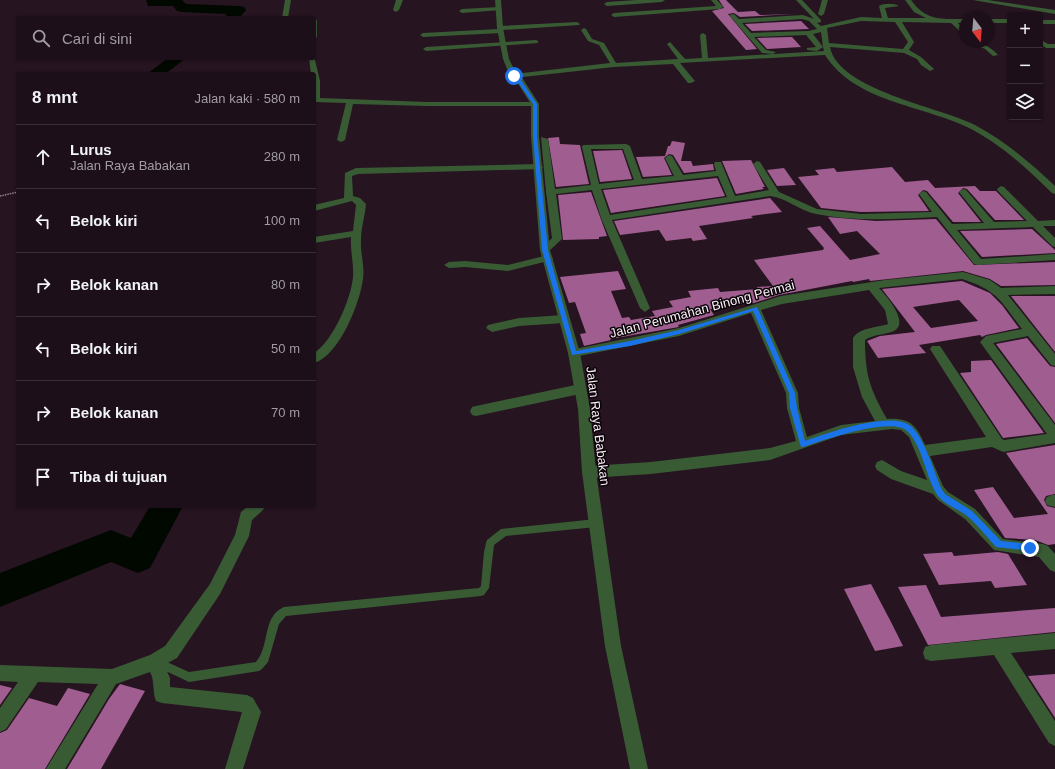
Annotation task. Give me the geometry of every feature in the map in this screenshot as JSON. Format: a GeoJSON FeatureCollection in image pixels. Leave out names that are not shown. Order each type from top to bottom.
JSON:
{"type":"FeatureCollection","features":[{"type":"Feature","properties":{"kind":"street"},"geometry":{"type":"LineString","coordinates":[[285,16],[288,0]]}},
{"type":"Feature","properties":{"kind":"street"},"geometry":{"type":"LineString","coordinates":[[396,10],[398,1],[400,0]]}},
{"type":"Feature","properties":{"kind":"street"},"geometry":{"type":"LineString","coordinates":[[606,2],[662,0]]}},
{"type":"Feature","properties":{"kind":"street"},"geometry":{"type":"LineString","coordinates":[[606,2],[616,17],[720,7],[714,0]]}},
{"type":"Feature","properties":{"kind":"street"},"geometry":{"type":"LineString","coordinates":[[800,0],[824,27],[828,49],[838,66],[854,80],[883,95],[958,120],[1003,144],[1055,191]]}},
{"type":"Feature","properties":{"kind":"street"},"geometry":{"type":"LineString","coordinates":[[821,14],[825,0]]}},
{"type":"Feature","properties":{"kind":"street"},"geometry":{"type":"LineString","coordinates":[[908,0],[916,11],[935,20]]}},
{"type":"Feature","properties":{"kind":"street"},"geometry":{"type":"LineString","coordinates":[[976,0],[1055,12]]}},
{"type":"Feature","properties":{"kind":"street"},"geometry":{"type":"LineString","coordinates":[[462,11],[499,5],[501,30],[506,59],[514,76],[522,84],[535,104]]}},
{"type":"Feature","properties":{"kind":"street"},"geometry":{"type":"LineString","coordinates":[[885,19],[882,6],[896,6]]}},
{"type":"Feature","properties":{"kind":"street"},"geometry":{"type":"LineString","coordinates":[[732,15],[766,52],[820,48],[905,51],[919,58],[923,64],[930,69]]}},
{"type":"Feature","properties":{"kind":"street"},"geometry":{"type":"LineString","coordinates":[[738,21],[803,17],[811,20],[820,29],[816,33],[750,35]]}},
{"type":"Feature","properties":{"kind":"street"},"geometry":{"type":"LineString","coordinates":[[824,27],[854,19],[959,21]]}},
{"type":"Feature","properties":{"kind":"street"},"geometry":{"type":"LineString","coordinates":[[898,19],[911,42],[905,51]]}},
{"type":"Feature","properties":{"kind":"street"},"geometry":{"type":"LineString","coordinates":[[953,21],[959,28]]}},
{"type":"Feature","properties":{"kind":"street"},"geometry":{"type":"LineString","coordinates":[[995,21],[1007,21]]}},
{"type":"Feature","properties":{"kind":"street"},"geometry":{"type":"LineString","coordinates":[[1043,22],[1055,22]]}},
{"type":"Feature","properties":{"kind":"street"},"geometry":{"type":"LineString","coordinates":[[423,35],[577,24]]}},
{"type":"Feature","properties":{"kind":"street"},"geometry":{"type":"LineString","coordinates":[[584,30],[590,40],[602,44],[614,65]]}},
{"type":"Feature","properties":{"kind":"street"},"geometry":{"type":"LineString","coordinates":[[808,33],[820,46],[820,48]]}},
{"type":"Feature","properties":{"kind":"street"},"geometry":{"type":"LineString","coordinates":[[703,35],[705,58]]}},
{"type":"Feature","properties":{"kind":"street"},"geometry":{"type":"LineString","coordinates":[[426,49],[536,42]]}},
{"type":"Feature","properties":{"kind":"street"},"geometry":{"type":"LineString","coordinates":[[670,44],[682,60]]}},
{"type":"Feature","properties":{"kind":"street"},"geometry":{"type":"LineString","coordinates":[[1043,44],[1046,46],[1055,46]]}},
{"type":"Feature","properties":{"kind":"street"},"geometry":{"type":"LineString","coordinates":[[987,48],[994,55]]}},
{"type":"Feature","properties":{"kind":"street"},"geometry":{"type":"LineString","coordinates":[[514,76],[614,65],[828,49]]}},
{"type":"Feature","properties":{"kind":"street"},"geometry":{"type":"LineString","coordinates":[[312,60],[314,72]]}},
{"type":"Feature","properties":{"kind":"street"},"geometry":{"type":"LineString","coordinates":[[674,61],[691,81]]}},
{"type":"Feature","properties":{"kind":"street"},"geometry":{"type":"LineString","coordinates":[[316,98],[350,102],[478,105],[535,104]]}},
{"type":"Feature","properties":{"kind":"street"},"geometry":{"type":"LineString","coordinates":[[340,140],[350,102]]}},
{"type":"Feature","properties":{"kind":"street","name":"Jalan Raya Babakan"},"geometry":{"type":"LineString","coordinates":[[535,104],[535,136],[546,254],[574,353],[584,409],[589,472],[613,646],[640,769]]}},
{"type":"Feature","properties":{"kind":"street"},"geometry":{"type":"LineString","coordinates":[[449,266],[465,264],[508,268],[546,254],[557,239],[544,139]]}},
{"type":"Feature","properties":{"kind":"street"},"geometry":{"type":"LineString","coordinates":[[639,182],[626,146],[585,144],[596,188],[606,218],[645,308]]}},
{"type":"Feature","properties":{"kind":"street"},"geometry":{"type":"LineString","coordinates":[[670,158],[680,178]]}},
{"type":"Feature","properties":{"kind":"street"},"geometry":{"type":"LineString","coordinates":[[718,164],[732,199]]}},
{"type":"Feature","properties":{"kind":"street"},"geometry":{"type":"LineString","coordinates":[[757,164],[775,193],[815,211],[851,216],[939,214]]}},
{"type":"Feature","properties":{"kind":"street"},"geometry":{"type":"LineString","coordinates":[[350,198],[348,175],[356,171],[538,167]]}},
{"type":"Feature","properties":{"kind":"street"},"geometry":{"type":"LineString","coordinates":[[550,192],[721,173]]}},
{"type":"Feature","properties":{"kind":"street"},"geometry":{"type":"LineString","coordinates":[[1001,189],[1055,244]]}},
{"type":"Feature","properties":{"kind":"street"},"geometry":{"type":"LineString","coordinates":[[963,192],[992,226]]}},
{"type":"Feature","properties":{"kind":"street"},"geometry":{"type":"LineString","coordinates":[[606,218],[775,193]]}},
{"type":"Feature","properties":{"kind":"street"},"geometry":{"type":"LineString","coordinates":[[923,194],[980,263],[1055,257]]}},
{"type":"Feature","properties":{"kind":"street"},"geometry":{"type":"LineString","coordinates":[[316,208],[344,202],[350,198],[357,200],[361,204],[361,216],[358,233],[356,236],[358,278],[350,309],[322,356],[316,358]]}},
{"type":"Feature","properties":{"kind":"street"},"geometry":{"type":"LineString","coordinates":[[949,227],[1055,223]]}},
{"type":"Feature","properties":{"kind":"street"},"geometry":{"type":"LineString","coordinates":[[316,240],[358,233]]}},
{"type":"Feature","properties":{"kind":"street","name":"Jalan Perumahan Binong Permai"},"geometry":{"type":"LineString","coordinates":[[574,353],[679,332],[781,300],[871,286],[963,275],[986,283],[999,292],[1055,362]]}},
{"type":"Feature","properties":{"kind":"street"},"geometry":{"type":"LineString","coordinates":[[871,286],[893,314],[894,320],[893,326],[890,328],[866,333],[859,338],[859,367],[868,397],[884,424]]}},
{"type":"Feature","properties":{"kind":"street"},"geometry":{"type":"LineString","coordinates":[[999,292],[1051,290],[1055,299]]}},
{"type":"Feature","properties":{"kind":"street"},"geometry":{"type":"LineString","coordinates":[[755,309],[792,393],[793,408],[803,444]]}},
{"type":"Feature","properties":{"kind":"street"},"geometry":{"type":"LineString","coordinates":[[492,328],[516,321],[526,322],[564,319]]}},
{"type":"Feature","properties":{"kind":"street"},"geometry":{"type":"LineString","coordinates":[[1030,331],[990,339],[986,342],[1055,435]]}},
{"type":"Feature","properties":{"kind":"street"},"geometry":{"type":"LineString","coordinates":[[936,349],[994,441],[1004,446],[1055,438]]}},
{"type":"Feature","properties":{"kind":"street"},"geometry":{"type":"LineString","coordinates":[[476,411],[580,388]]}},
{"type":"Feature","properties":{"kind":"street"},"geometry":{"type":"LineString","coordinates":[[589,472],[651,468],[770,454],[841,430],[884,424],[904,425],[910,429],[922,451],[938,490],[943,496],[970,514],[995,542],[1004,546],[1043,551],[1055,565]]}},
{"type":"Feature","properties":{"kind":"street"},"geometry":{"type":"LineString","coordinates":[[922,451],[994,441]]}},
{"type":"Feature","properties":{"kind":"street"},"geometry":{"type":"LineString","coordinates":[[882,466],[896,475],[938,490]]}},
{"type":"Feature","properties":{"kind":"street"},"geometry":{"type":"LineString","coordinates":[[55,769],[109,678],[154,662],[171,652],[210,596],[242,536],[246,517],[256,508]]}},
{"type":"Feature","properties":{"kind":"street"},"geometry":{"type":"LineString","coordinates":[[931,653],[1055,641]]}},
{"type":"Feature","properties":{"kind":"street"},"geometry":{"type":"LineString","coordinates":[[998,647],[1055,737]]}},
{"type":"Feature","properties":{"kind":"street"},"geometry":{"type":"LineString","coordinates":[[154,662],[162,678],[162,696],[247,704],[252,712],[234,769]]}},
{"type":"Feature","properties":{"kind":"street"},"geometry":{"type":"LineString","coordinates":[[0,673],[105,674],[109,678]]}},
{"type":"Feature","properties":{"kind":"street"},"geometry":{"type":"LineString","coordinates":[[0,723],[34,673]]}},
{"type":"Feature","properties":{"kind":"lane"},"geometry":{"type":"LineString","coordinates":[[154,662],[189,677],[256,667],[259,666],[265,659],[275,621],[284,612],[482,592],[485,588],[490,543],[500,535],[516,530],[596,523]]}},
{"type":"Feature","properties":{"kind":"path"},"geometry":{"type":"LineString","coordinates":[[0,196],[16,192]]}},
{"type":"Feature","properties":{"kind":"building"},"geometry":{"type":"Polygon","coordinates":[[[719,0],[726,0],[738,12],[755,11],[760,15],[794,14],[740,17],[734,13],[728,14],[757,49],[746,50],[712,11],[724,8],[719,0]]]}},
{"type":"Feature","properties":{"kind":"building"},"geometry":{"type":"Polygon","coordinates":[[[801,21],[809,29],[752,31],[745,24],[801,21]]]}},
{"type":"Feature","properties":{"kind":"building"},"geometry":{"type":"Polygon","coordinates":[[[792,37],[801,47],[767,49],[757,38],[792,37]]]}},
{"type":"Feature","properties":{"kind":"building"},"geometry":{"type":"Polygon","coordinates":[[[559,137],[560,144],[580,145],[589,184],[556,187],[548,138],[559,137]]]}},
{"type":"Feature","properties":{"kind":"building"},"geometry":{"type":"Polygon","coordinates":[[[672,141],[685,143],[681,161],[691,161],[693,166],[713,164],[714,170],[684,173],[673,155],[669,154],[664,158],[672,175],[643,177],[636,157],[665,156],[668,146],[670,146],[672,141]]]}},
{"type":"Feature","properties":{"kind":"building"},"geometry":{"type":"Polygon","coordinates":[[[622,150],[632,179],[600,182],[593,151],[622,150]]]}},
{"type":"Feature","properties":{"kind":"building"},"geometry":{"type":"Polygon","coordinates":[[[751,160],[765,187],[762,187],[764,189],[736,194],[722,161],[751,160]]]}},
{"type":"Feature","properties":{"kind":"building"},"geometry":{"type":"Polygon","coordinates":[[[892,167],[905,182],[928,180],[935,188],[975,186],[980,191],[996,191],[1024,220],[995,220],[967,189],[963,188],[958,193],[981,222],[953,222],[927,191],[923,190],[918,195],[929,211],[861,212],[821,208],[798,177],[819,175],[815,170],[834,168],[837,172],[892,167]]]}},
{"type":"Feature","properties":{"kind":"building"},"geometry":{"type":"Polygon","coordinates":[[[784,168],[796,185],[777,186],[767,170],[784,168]]]}},
{"type":"Feature","properties":{"kind":"building"},"geometry":{"type":"Polygon","coordinates":[[[717,178],[725,196],[611,213],[603,190],[717,178]]]}},
{"type":"Feature","properties":{"kind":"building"},"geometry":{"type":"Polygon","coordinates":[[[591,192],[607,236],[599,237],[599,239],[563,240],[558,195],[591,192]]]}},
{"type":"Feature","properties":{"kind":"building"},"geometry":{"type":"Polygon","coordinates":[[[770,198],[782,212],[751,216],[753,218],[699,226],[707,239],[693,241],[691,238],[666,241],[659,230],[620,235],[614,221],[770,198]]]}},
{"type":"Feature","properties":{"kind":"building"},"geometry":{"type":"Polygon","coordinates":[[[828,217],[876,221],[936,219],[974,265],[1055,262],[1055,285],[1001,286],[990,279],[963,271],[870,281],[869,279],[852,281],[779,295],[754,303],[726,305],[727,308],[710,309],[714,315],[678,325],[679,327],[610,339],[611,340],[584,346],[580,334],[586,333],[575,302],[569,303],[560,277],[618,271],[626,289],[611,291],[622,318],[629,317],[631,320],[655,316],[652,311],[673,307],[669,301],[691,297],[688,291],[718,288],[720,292],[758,289],[757,287],[773,286],[754,260],[823,250],[824,248],[807,228],[820,226],[850,260],[880,254],[857,231],[840,234],[828,217]]]}},
{"type":"Feature","properties":{"kind":"building"},"geometry":{"type":"Polygon","coordinates":[[[1032,229],[1055,250],[1055,253],[982,257],[960,231],[1032,229]]]}},
{"type":"Feature","properties":{"kind":"building"},"geometry":{"type":"Polygon","coordinates":[[[962,281],[990,293],[1002,305],[1019,328],[982,337],[980,335],[919,345],[926,353],[878,358],[867,341],[880,336],[915,332],[882,289],[962,281]],[[959,300],[913,307],[931,328],[978,321],[959,300]]]}},
{"type":"Feature","properties":{"kind":"building"},"geometry":{"type":"Polygon","coordinates":[[[1011,296],[1055,296],[1055,352],[1011,296]]]}},
{"type":"Feature","properties":{"kind":"building"},"geometry":{"type":"Polygon","coordinates":[[[1027,338],[1050,366],[1055,367],[1055,423],[996,344],[1027,338]]]}},
{"type":"Feature","properties":{"kind":"building"},"geometry":{"type":"Polygon","coordinates":[[[991,360],[1044,433],[1003,438],[960,373],[971,372],[971,361],[991,360]]]}},
{"type":"Feature","properties":{"kind":"building"},"geometry":{"type":"Polygon","coordinates":[[[1055,445],[1055,494],[1046,496],[1044,500],[1047,506],[1055,508],[1055,544],[1048,545],[1035,540],[1005,538],[974,490],[993,487],[1014,518],[1048,514],[1006,453],[1055,445]]]}},
{"type":"Feature","properties":{"kind":"building"},"geometry":{"type":"Polygon","coordinates":[[[952,552],[954,556],[998,552],[1008,554],[1027,585],[995,588],[991,581],[939,585],[923,554],[952,552]]]}},
{"type":"Feature","properties":{"kind":"building"},"geometry":{"type":"Polygon","coordinates":[[[871,584],[903,646],[875,651],[844,589],[871,584]]]}},
{"type":"Feature","properties":{"kind":"building"},"geometry":{"type":"Polygon","coordinates":[[[926,585],[941,617],[1055,608],[1055,632],[928,645],[898,587],[926,585]]]}},
{"type":"Feature","properties":{"kind":"building"},"geometry":{"type":"Polygon","coordinates":[[[1055,674],[1055,718],[1028,676],[1055,674]]]}},
{"type":"Feature","properties":{"kind":"building"},"geometry":{"type":"Polygon","coordinates":[[[120,684],[145,691],[101,769],[67,769],[109,699],[120,684]]]}},
{"type":"Feature","properties":{"kind":"building"},"geometry":{"type":"Polygon","coordinates":[[[0,685],[12,688],[0,705],[0,685]]]}},
{"type":"Feature","properties":{"kind":"building"},"geometry":{"type":"Polygon","coordinates":[[[68,688],[90,694],[45,769],[0,769],[0,733],[7,730],[29,698],[57,706],[68,688]]]}},
{"type":"Feature","properties":{"kind":"waterway"},"geometry":{"type":"LineString","coordinates":[[153,0],[153,3],[177,2],[182,8],[239,10],[233,16]]}},
{"type":"Feature","properties":{"kind":"waterway"},"geometry":{"type":"LineString","coordinates":[[158,72],[175,60]]}},
{"type":"Feature","properties":{"kind":"waterway"},"geometry":{"type":"LineString","coordinates":[[0,590],[111,546],[138,557],[166,508]]}},
{"type":"Feature","properties":{"kind":"route"},"geometry":{"type":"LineString","coordinates":[[514,76],[520,81],[530,100],[535,104],[535,136],[545,250],[574,353],[596,350],[679,332],[755,309],[792,393],[793,408],[803,444],[841,430],[854,427],[892,424],[904,425],[910,429],[917,439],[938,490],[946,499],[953,501],[962,507],[999,545],[1030,548]]}}]}
